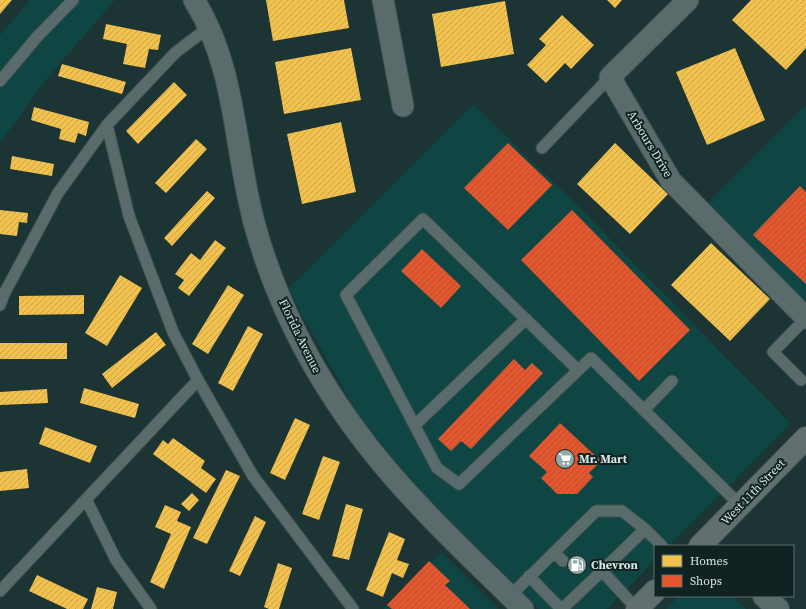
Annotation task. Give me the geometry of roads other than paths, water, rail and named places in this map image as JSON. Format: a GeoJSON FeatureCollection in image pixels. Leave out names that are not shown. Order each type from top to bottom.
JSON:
{"type":"FeatureCollection","features":[{"type":"Feature","properties":{"kind":"main road","name":"West 11th Street"},"geometry":{"type":"LineString","coordinates":[[706,544],[740,505],[806,438]]}},
{"type":"Feature","properties":{"kind":"main road"},"geometry":{"type":"LineString","coordinates":[[637,609],[654,592]]}},
{"type":"Feature","properties":{"kind":"street","name":"Florida Avenue"},"geometry":{"type":"LineString","coordinates":[[194,0],[209,27],[218,48],[226,79],[242,171],[255,225],[278,292],[292,326],[310,360],[341,410],[396,480],[417,504],[516,602]]}},
{"type":"Feature","properties":{"kind":"street"},"geometry":{"type":"LineString","coordinates":[[383,0],[403,106]]}},
{"type":"Feature","properties":{"kind":"street"},"geometry":{"type":"LineString","coordinates":[[610,77],[688,0]]}},
{"type":"Feature","properties":{"kind":"street","name":"Arbours Drive"},"geometry":{"type":"LineString","coordinates":[[610,77],[672,181],[806,318]]}},
{"type":"Feature","properties":{"kind":"street"},"geometry":{"type":"LineString","coordinates":[[765,597],[778,609]]}},
{"type":"Feature","properties":{"kind":"lane"},"geometry":{"type":"LineString","coordinates":[[0,81],[37,37],[73,0]]}},
{"type":"Feature","properties":{"kind":"lane"},"geometry":{"type":"LineString","coordinates":[[0,305],[4,294],[58,193],[106,125],[174,53],[209,27]]}},
{"type":"Feature","properties":{"kind":"lane"},"geometry":{"type":"LineString","coordinates":[[542,148],[610,77]]}},
{"type":"Feature","properties":{"kind":"lane"},"geometry":{"type":"LineString","coordinates":[[106,125],[129,216],[173,332],[198,380],[253,476],[353,609]]}},
{"type":"Feature","properties":{"kind":"lane"},"geometry":{"type":"LineString","coordinates":[[578,370],[423,219],[346,295],[437,468],[459,484],[591,358],[740,505]]}},
{"type":"Feature","properties":{"kind":"lane"},"geometry":{"type":"LineString","coordinates":[[801,380],[773,352],[806,318]]}},
{"type":"Feature","properties":{"kind":"lane"},"geometry":{"type":"LineString","coordinates":[[414,425],[526,320]]}},
{"type":"Feature","properties":{"kind":"lane"},"geometry":{"type":"LineString","coordinates":[[0,591],[198,380]]}},
{"type":"Feature","properties":{"kind":"lane"},"geometry":{"type":"LineString","coordinates":[[644,410],[672,381]]}},
{"type":"Feature","properties":{"kind":"lane"},"geometry":{"type":"LineString","coordinates":[[86,499],[116,560],[152,609]]}},
{"type":"Feature","properties":{"kind":"lane"},"geometry":{"type":"LineString","coordinates":[[516,602],[529,576],[596,511],[622,511],[645,529],[661,545]]}},
{"type":"Feature","properties":{"kind":"lane"},"geometry":{"type":"LineString","coordinates":[[529,576],[561,609],[584,583],[602,571],[645,529]]}},
{"type":"Feature","properties":{"kind":"lane"},"geometry":{"type":"LineString","coordinates":[[554,552],[563,560]]}},
{"type":"Feature","properties":{"kind":"lane"},"geometry":{"type":"LineString","coordinates":[[602,571],[637,609]]}},
{"type":"Feature","properties":{"kind":"place","name":"Mr. Mart"},"geometry":{"type":"Point","coordinates":[565,459]}},
{"type":"Feature","properties":{"kind":"place","name":"Chevron"},"geometry":{"type":"Point","coordinates":[577,565]}}]}
